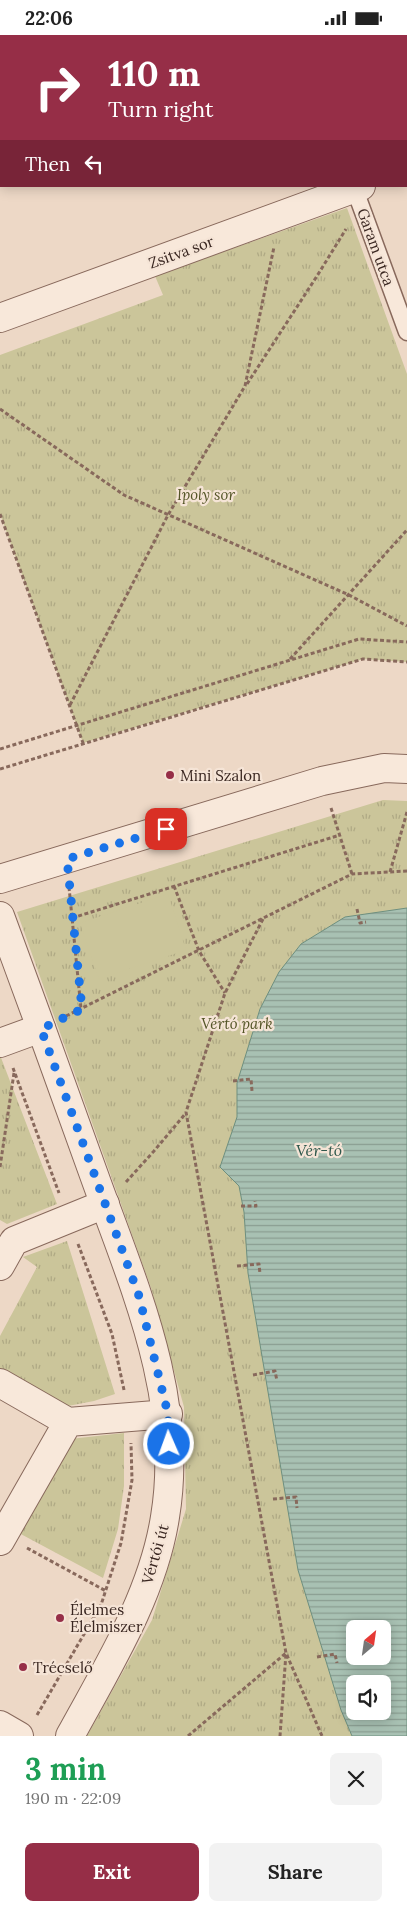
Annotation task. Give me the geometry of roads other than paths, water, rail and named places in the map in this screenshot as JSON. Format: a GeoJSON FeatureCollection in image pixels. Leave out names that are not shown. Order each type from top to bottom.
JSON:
{"type":"FeatureCollection","features":[{"type":"Feature","properties":{"kind":"street","name":"Zsitva sor"},"geometry":{"type":"LineString","coordinates":[[0,317],[280,216],[359,193]]}},
{"type":"Feature","properties":{"kind":"street"},"geometry":{"type":"LineString","coordinates":[[0,879],[322,781],[384,768],[407,769]]}},
{"type":"Feature","properties":{"kind":"street","name":"Vértói út"},"geometry":{"type":"LineString","coordinates":[[0,916],[139,1296],[168,1414],[170,1458],[165,1517],[151,1571],[130,1627],[70,1736]]}},
{"type":"Feature","properties":{"kind":"street"},"geometry":{"type":"LineString","coordinates":[[2,1043],[41,1029]]}},
{"type":"Feature","properties":{"kind":"street"},"geometry":{"type":"LineString","coordinates":[[0,1266],[7,1237],[69,1219],[104,1204]]}},
{"type":"Feature","properties":{"kind":"street"},"geometry":{"type":"LineString","coordinates":[[0,1383],[68,1422],[168,1414]]}},
{"type":"Feature","properties":{"kind":"street"},"geometry":{"type":"LineString","coordinates":[[2,1538],[68,1422]]}},
{"type":"Feature","properties":{"kind":"street"},"geometry":{"type":"LineString","coordinates":[[0,1725],[27,1728]]}},
{"type":"Feature","properties":{"kind":"lane","name":"Garam utca"},"geometry":{"type":"LineString","coordinates":[[359,193],[407,332]]}},
{"type":"Feature","properties":{"kind":"water","name":"Vér-tó"},"geometry":{"type":"Polygon","coordinates":[[[407,908],[407,1736],[352,1736],[341,1710],[298,1570],[248,1273],[244,1212],[239,1186],[220,1167],[237,1117],[237,1083],[260,1009],[279,972],[301,944],[345,917],[407,908]]]}},
{"type":"Feature","properties":{"kind":"place","name":"Mini Szalon"},"geometry":{"type":"Point","coordinates":[170,775]}},
{"type":"Feature","properties":{"kind":"place","name":"Élelmes Élelmiszer"},"geometry":{"type":"Point","coordinates":[60,1618]}},
{"type":"Feature","properties":{"kind":"place","name":"Trécselő"},"geometry":{"type":"Point","coordinates":[23,1667]}},
{"type":"Feature","properties":{"kind":"park label","name":"Ipoly sor"},"geometry":{"type":"Point","coordinates":[206,494]}},
{"type":"Feature","properties":{"kind":"park label","name":"Vértó park"},"geometry":{"type":"Point","coordinates":[237,1023]}}]}
